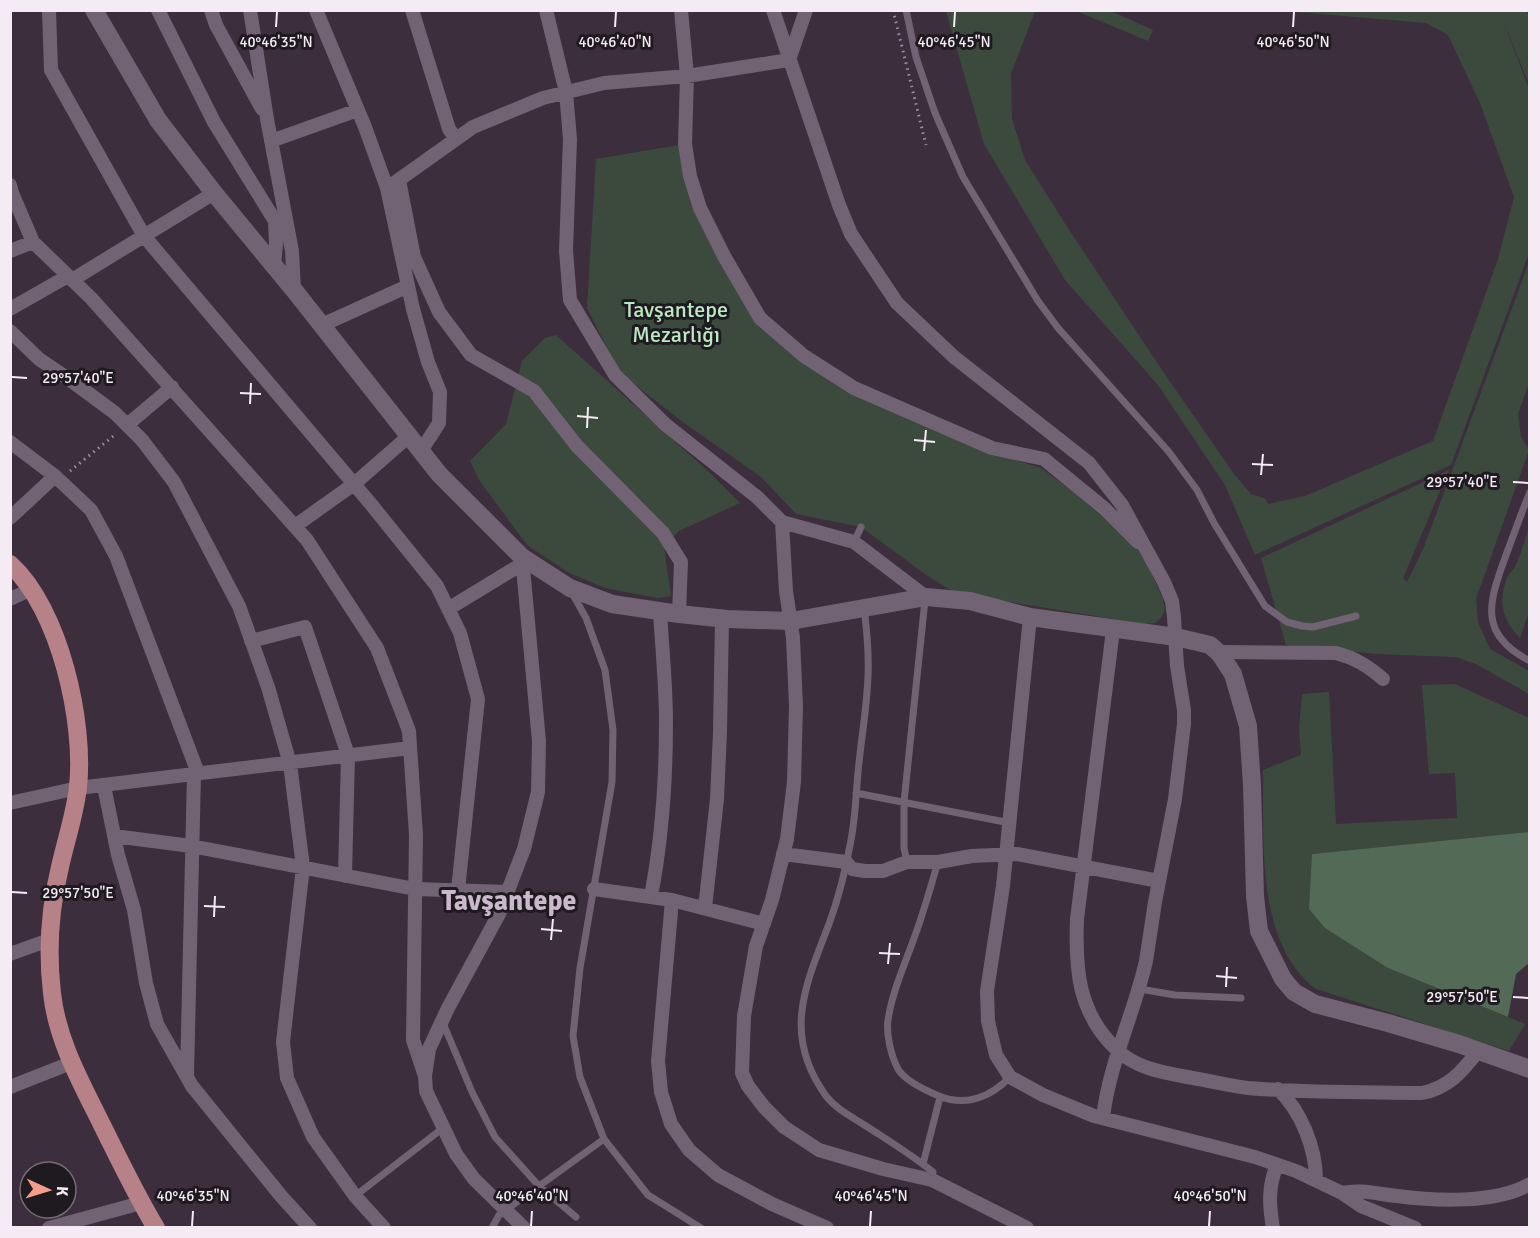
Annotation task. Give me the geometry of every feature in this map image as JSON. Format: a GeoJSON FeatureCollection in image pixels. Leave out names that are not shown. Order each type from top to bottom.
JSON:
{"type":"FeatureCollection","features":[{"type":"Feature","properties":{"kind":"main road"},"geometry":{"type":"LineString","coordinates":[[10,564],[32,589],[59,644],[77,728],[80,762],[78,788],[59,868],[49,940],[55,1014],[71,1063],[141,1203],[156,1227]]}},
{"type":"Feature","properties":{"kind":"street"},"geometry":{"type":"LineString","coordinates":[[49,10],[51,70],[144,236],[354,484],[437,586],[460,633],[478,699],[458,890]]}},
{"type":"Feature","properties":{"kind":"street"},"geometry":{"type":"LineString","coordinates":[[94,10],[158,120],[214,193],[294,290],[439,474],[522,561],[570,588],[612,604],[679,614],[791,621],[926,597],[970,601],[1030,617],[1210,645],[1233,674],[1248,726],[1252,774],[1255,896],[1259,931],[1283,979],[1294,992],[1315,1004],[1388,1023],[1530,1070]]}},
{"type":"Feature","properties":{"kind":"street"},"geometry":{"type":"LineString","coordinates":[[158,10],[214,122],[275,221],[274,266]]}},
{"type":"Feature","properties":{"kind":"street"},"geometry":{"type":"LineString","coordinates":[[211,10],[216,25],[267,119]]}},
{"type":"Feature","properties":{"kind":"street"},"geometry":{"type":"LineString","coordinates":[[250,10],[267,119],[292,250],[294,290]]}},
{"type":"Feature","properties":{"kind":"street"},"geometry":{"type":"LineString","coordinates":[[316,10],[358,110],[387,188],[408,286],[428,362],[440,392],[439,423],[421,451]]}},
{"type":"Feature","properties":{"kind":"street"},"geometry":{"type":"LineString","coordinates":[[412,10],[449,129],[456,140]]}},
{"type":"Feature","properties":{"kind":"street"},"geometry":{"type":"LineString","coordinates":[[546,10],[566,92],[570,139],[566,251],[570,300],[615,375],[666,425],[757,497],[782,522],[854,542],[926,597]]}},
{"type":"Feature","properties":{"kind":"street"},"geometry":{"type":"LineString","coordinates":[[681,10],[687,76],[685,144],[690,176],[700,208],[724,256],[760,318],[804,356],[854,388],[992,448],[1044,459],[1105,509],[1147,548]]}},
{"type":"Feature","properties":{"kind":"street"},"geometry":{"type":"LineString","coordinates":[[773,10],[851,234],[897,303],[954,357],[1089,463],[1122,505],[1147,548],[1172,601],[1178,673],[1184,710],[1183,739],[1175,799],[1140,990],[1118,1051],[1105,1097],[1102,1118]]}},
{"type":"Feature","properties":{"kind":"street"},"geometry":{"type":"LineString","coordinates":[[789,60],[806,10]]}},
{"type":"Feature","properties":{"kind":"street"},"geometry":{"type":"LineString","coordinates":[[387,188],[473,127],[543,98],[604,83],[687,76],[789,60]]}},
{"type":"Feature","properties":{"kind":"street"},"geometry":{"type":"LineString","coordinates":[[271,141],[358,110]]}},
{"type":"Feature","properties":{"kind":"street"},"geometry":{"type":"LineString","coordinates":[[399,180],[414,257],[439,312],[471,355],[534,391],[578,446],[663,533],[681,562],[679,614]]}},
{"type":"Feature","properties":{"kind":"street"},"geometry":{"type":"LineString","coordinates":[[11,191],[33,242],[172,387],[307,540],[377,648],[409,731],[416,835],[414,1040],[425,1076]]}},
{"type":"Feature","properties":{"kind":"street"},"geometry":{"type":"LineString","coordinates":[[10,309],[144,236],[214,193]]}},
{"type":"Feature","properties":{"kind":"street"},"geometry":{"type":"LineString","coordinates":[[10,251],[33,242]]}},
{"type":"Feature","properties":{"kind":"street"},"geometry":{"type":"LineString","coordinates":[[322,325],[408,286]]}},
{"type":"Feature","properties":{"kind":"street"},"geometry":{"type":"LineString","coordinates":[[10,330],[39,359],[73,382],[127,425],[142,440],[174,482],[239,606],[268,687],[290,764],[303,867],[283,1042],[287,1077],[313,1137],[355,1196],[384,1227]]}},
{"type":"Feature","properties":{"kind":"street"},"geometry":{"type":"LineString","coordinates":[[127,425],[172,387]]}},
{"type":"Feature","properties":{"kind":"street"},"geometry":{"type":"LineString","coordinates":[[295,526],[354,484],[409,436]]}},
{"type":"Feature","properties":{"kind":"street"},"geometry":{"type":"LineString","coordinates":[[10,442],[57,478],[91,510],[116,556],[196,774],[191,846],[187,1077]]}},
{"type":"Feature","properties":{"kind":"street"},"geometry":{"type":"LineString","coordinates":[[10,518],[57,478]]}},
{"type":"Feature","properties":{"kind":"street"},"geometry":{"type":"LineString","coordinates":[[782,522],[796,706],[794,771],[783,854],[772,900],[756,946],[744,1016],[742,1072],[748,1086],[764,1107],[784,1127],[819,1149],[883,1169],[932,1180],[1027,1227]]}},
{"type":"Feature","properties":{"kind":"street"},"geometry":{"type":"LineString","coordinates":[[448,609],[522,561]]}},
{"type":"Feature","properties":{"kind":"street"},"geometry":{"type":"LineString","coordinates":[[522,561],[539,741],[538,792],[524,849],[499,914],[429,1049],[425,1076],[426,1091],[456,1154],[474,1179],[524,1227]]}},
{"type":"Feature","properties":{"kind":"street"},"geometry":{"type":"LineString","coordinates":[[10,599],[32,589]]}},
{"type":"Feature","properties":{"kind":"street"},"geometry":{"type":"LineString","coordinates":[[651,896],[661,834],[666,767],[666,720],[660,611]]}},
{"type":"Feature","properties":{"kind":"street"},"geometry":{"type":"LineString","coordinates":[[1030,617],[1011,823],[987,991],[988,1021],[996,1055],[1010,1077],[1043,1095],[1102,1118],[1182,1137],[1277,1165],[1316,1180],[1361,1206],[1415,1227]]}},
{"type":"Feature","properties":{"kind":"street"},"geometry":{"type":"LineString","coordinates":[[705,909],[717,799],[722,618]]}},
{"type":"Feature","properties":{"kind":"street"},"geometry":{"type":"LineString","coordinates":[[251,641],[305,627],[348,755],[345,876]]}},
{"type":"Feature","properties":{"kind":"street"},"geometry":{"type":"LineString","coordinates":[[1113,630],[1076,944],[1081,994],[1089,1014],[1118,1051],[1148,1069],[1247,1088],[1422,1093],[1436,1090],[1446,1084],[1478,1051]]}},
{"type":"Feature","properties":{"kind":"street"},"geometry":{"type":"LineString","coordinates":[[1217,652],[1336,653],[1349,656],[1365,664],[1383,679]]}},
{"type":"Feature","properties":{"kind":"street"},"geometry":{"type":"LineString","coordinates":[[10,802],[78,788],[410,748]]}},
{"type":"Feature","properties":{"kind":"street"},"geometry":{"type":"LineString","coordinates":[[104,786],[114,836],[134,910],[146,983],[157,1024],[192,1086],[307,1226]]}},
{"type":"Feature","properties":{"kind":"street"},"geometry":{"type":"LineString","coordinates":[[114,836],[191,846],[415,889],[507,892]]}},
{"type":"Feature","properties":{"kind":"street"},"geometry":{"type":"LineString","coordinates":[[783,854],[846,862],[852,869],[865,871],[884,871],[907,862],[938,862],[972,856],[1005,854],[1030,855],[1159,881]]}},
{"type":"Feature","properties":{"kind":"street"},"geometry":{"type":"LineString","coordinates":[[594,889],[672,900],[764,924]]}},
{"type":"Feature","properties":{"kind":"street"},"geometry":{"type":"LineString","coordinates":[[672,900],[658,1061],[661,1092],[671,1124],[689,1150],[718,1175],[772,1204],[827,1227]]}},
{"type":"Feature","properties":{"kind":"street"},"geometry":{"type":"LineString","coordinates":[[10,954],[49,940]]}},
{"type":"Feature","properties":{"kind":"street"},"geometry":{"type":"LineString","coordinates":[[10,1087],[71,1063]]}},
{"type":"Feature","properties":{"kind":"street"},"geometry":{"type":"LineString","coordinates":[[1278,1089],[1288,1099],[1309,1140],[1316,1180]]}},
{"type":"Feature","properties":{"kind":"street"},"geometry":{"type":"LineString","coordinates":[[1273,1227],[1271,1180],[1277,1165]]}},
{"type":"Feature","properties":{"kind":"street"},"geometry":{"type":"LineString","coordinates":[[1342,1193],[1359,1190],[1426,1200],[1460,1199],[1495,1196],[1530,1184]]}},
{"type":"Feature","properties":{"kind":"street"},"geometry":{"type":"LineString","coordinates":[[49,1227],[141,1203]]}},
{"type":"Feature","properties":{"kind":"lane"},"geometry":{"type":"LineString","coordinates":[[906,10],[916,57],[935,113],[963,177],[1038,301],[1058,328],[1169,452],[1197,490],[1214,523],[1265,606],[1287,622],[1302,626],[1314,627],[1356,616]]}},
{"type":"Feature","properties":{"kind":"lane"},"geometry":{"type":"LineString","coordinates":[[1530,492],[1493,589],[1490,609],[1494,627],[1503,644],[1517,655],[1530,661]]}},
{"type":"Feature","properties":{"kind":"lane"},"geometry":{"type":"LineString","coordinates":[[854,542],[861,527]]}},
{"type":"Feature","properties":{"kind":"lane"},"geometry":{"type":"LineString","coordinates":[[570,588],[586,618],[604,670],[613,730],[612,782],[580,968],[573,1036],[580,1077],[604,1139],[648,1195],[689,1224],[701,1227]]}},
{"type":"Feature","properties":{"kind":"lane"},"geometry":{"type":"LineString","coordinates":[[907,862],[904,848],[904,802],[926,597]]}},
{"type":"Feature","properties":{"kind":"lane"},"geometry":{"type":"LineString","coordinates":[[864,608],[868,637],[868,677],[852,837],[830,922],[815,957],[805,992],[801,1021],[802,1047],[812,1073],[827,1097],[841,1112],[923,1164],[933,1172],[932,1180]]}},
{"type":"Feature","properties":{"kind":"lane"},"geometry":{"type":"LineString","coordinates":[[856,793],[1011,823]]}},
{"type":"Feature","properties":{"kind":"lane"},"geometry":{"type":"LineString","coordinates":[[938,862],[887,1021],[890,1044],[898,1070],[910,1080],[940,1097],[959,1101],[984,1097],[1010,1077]]}},
{"type":"Feature","properties":{"kind":"lane"},"geometry":{"type":"LineString","coordinates":[[1140,990],[1175,995],[1241,998]]}},
{"type":"Feature","properties":{"kind":"lane"},"geometry":{"type":"LineString","coordinates":[[442,1021],[472,1092],[495,1137],[539,1186],[576,1217]]}},
{"type":"Feature","properties":{"kind":"lane"},"geometry":{"type":"LineString","coordinates":[[923,1164],[940,1097]]}},
{"type":"Feature","properties":{"kind":"lane"},"geometry":{"type":"LineString","coordinates":[[355,1196],[443,1128]]}},
{"type":"Feature","properties":{"kind":"lane"},"geometry":{"type":"LineString","coordinates":[[492,1227],[499,1215],[604,1139]]}},
{"type":"Feature","properties":{"kind":"path"},"geometry":{"type":"LineString","coordinates":[[893,10],[926,145]]}},
{"type":"Feature","properties":{"kind":"path"},"geometry":{"type":"LineString","coordinates":[[57,478],[127,425]]}},
{"type":"Feature","properties":{"kind":"green space"},"geometry":{"type":"Polygon","coordinates":[[[946,11],[1035,11],[1011,74],[1012,119],[1025,160],[1162,370],[1234,474],[1251,494],[1266,499],[1268,504],[1305,496],[1433,441],[1498,259],[1514,197],[1480,103],[1448,35],[1426,23],[1284,11],[1526,11],[1529,16],[1529,84],[1504,23],[1529,89],[1529,253],[1451,465],[1255,555],[1225,485],[1158,385],[1065,280],[984,144],[946,11]]]}},
{"type":"Feature","properties":{"kind":"green space"},"geometry":{"type":"Polygon","coordinates":[[[1076,11],[1111,11],[1153,30],[1148,41],[1076,11]]]}},
{"type":"Feature","properties":{"kind":"green space","name":"Tavşantepe Mezarlığı"},"geometry":{"type":"Polygon","coordinates":[[[685,144],[703,229],[746,293],[802,359],[998,455],[1041,468],[1076,494],[1141,550],[1163,599],[1165,610],[1161,618],[1155,623],[1144,624],[955,593],[861,527],[796,514],[761,477],[680,420],[619,372],[587,308],[596,159],[685,144]]]}},
{"type":"Feature","properties":{"kind":"green space"},"geometry":{"type":"Polygon","coordinates":[[[1529,262],[1529,383],[1518,414],[1521,437],[1529,450],[1476,599],[1478,622],[1490,649],[1529,671],[1529,694],[1476,664],[1456,657],[1377,654],[1286,645],[1261,558],[1449,470],[1403,578],[1407,582],[1424,547],[1529,262]]]}},
{"type":"Feature","properties":{"kind":"green space"},"geometry":{"type":"Polygon","coordinates":[[[556,335],[710,473],[740,503],[679,531],[664,547],[671,596],[657,598],[605,588],[569,573],[527,545],[479,480],[470,461],[506,424],[522,361],[545,338],[556,335]]]}},
{"type":"Feature","properties":{"kind":"green space"},"geometry":{"type":"Polygon","coordinates":[[[1529,527],[1529,612],[1520,638],[1509,624],[1502,602],[1504,586],[1517,562],[1529,527]]]}},
{"type":"Feature","properties":{"kind":"green space"},"geometry":{"type":"Polygon","coordinates":[[[1455,684],[1529,718],[1529,832],[1312,854],[1388,968],[1525,1024],[1509,1051],[1316,989],[1296,969],[1282,945],[1273,918],[1267,888],[1264,857],[1263,770],[1301,755],[1299,730],[1302,694],[1329,692],[1336,824],[1457,818],[1455,773],[1429,774],[1422,685],[1455,684]]]}},
{"type":"Feature","properties":{"kind":"green space"},"geometry":{"type":"Polygon","coordinates":[[[1529,832],[1529,963],[1516,974],[1508,1017],[1388,968],[1325,928],[1309,909],[1312,854],[1529,832]]]}},
{"type":"Feature","properties":{"kind":"district","name":"Tavşantepe"},"geometry":{"type":"Point","coordinates":[509,900]}}]}
